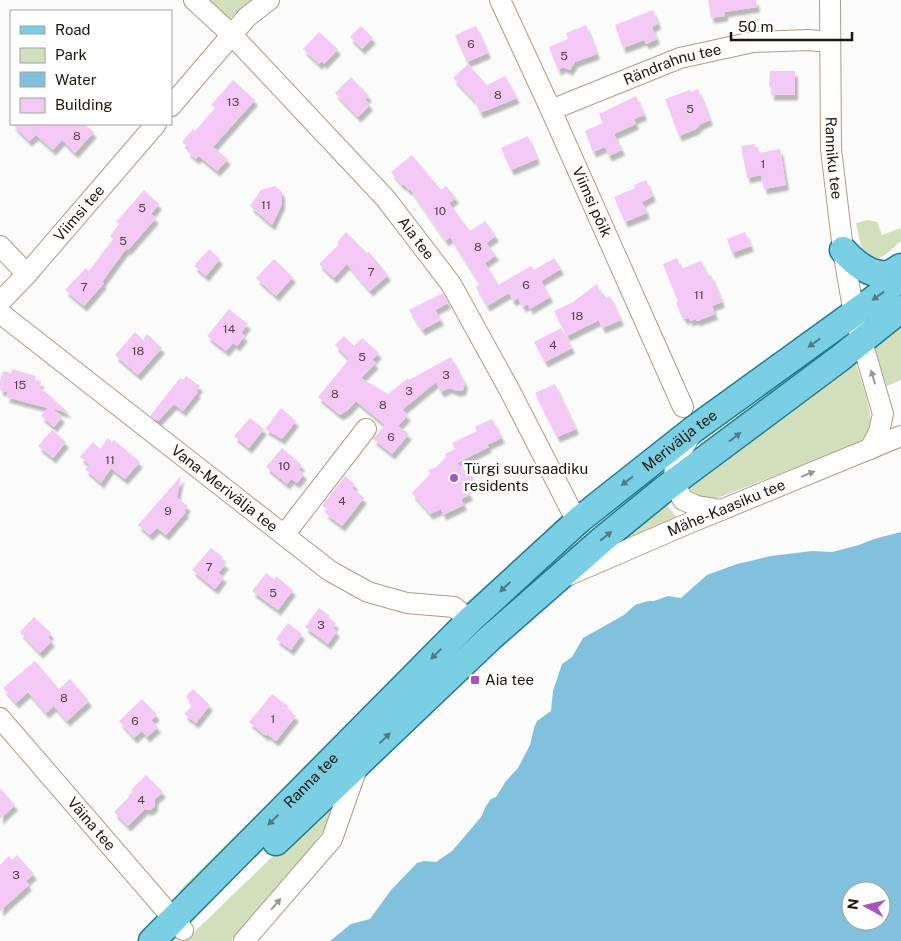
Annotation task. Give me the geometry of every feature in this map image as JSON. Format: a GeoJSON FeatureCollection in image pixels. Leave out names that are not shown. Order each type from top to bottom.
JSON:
{"type":"FeatureCollection","features":[{"type":"Feature","properties":{"kind":"main road"},"geometry":{"type":"LineString","coordinates":[[842,250],[858,265],[871,272],[888,274],[901,267]]}},
{"type":"Feature","properties":{"kind":"main road","name":"Merivälja tee"},"geometry":{"type":"LineString","coordinates":[[470,620],[688,418],[854,314],[901,277]]}},
{"type":"Feature","properties":{"kind":"main road","name":"Merivälja tee"},"geometry":{"type":"LineString","coordinates":[[490,638],[603,538],[831,365],[901,309]]}},
{"type":"Feature","properties":{"kind":"main road","name":"Ranna tee"},"geometry":{"type":"LineString","coordinates":[[177,930],[470,620]]}},
{"type":"Feature","properties":{"kind":"main road","name":"Ranna tee"},"geometry":{"type":"LineString","coordinates":[[152,941],[177,930],[358,765],[490,638]]}},
{"type":"Feature","properties":{"kind":"street","name":"Aia tee"},"geometry":{"type":"LineString","coordinates":[[194,0],[232,35],[386,199],[451,284],[571,510],[579,520]]}},
{"type":"Feature","properties":{"kind":"street"},"geometry":{"type":"LineString","coordinates":[[172,105],[232,35],[249,8],[269,0]]}},
{"type":"Feature","properties":{"kind":"street","name":"Viimsi põik"},"geometry":{"type":"LineString","coordinates":[[500,0],[688,418]]}},
{"type":"Feature","properties":{"kind":"street","name":"Ranniku tee"},"geometry":{"type":"LineString","coordinates":[[830,0],[831,148],[842,250],[854,314],[884,414]]}},
{"type":"Feature","properties":{"kind":"street","name":"Rändrahnu tee"},"geometry":{"type":"LineString","coordinates":[[551,110],[680,58],[753,42],[808,40],[830,42]]}},
{"type":"Feature","properties":{"kind":"street","name":"Viimsi tee"},"geometry":{"type":"LineString","coordinates":[[0,302],[27,274],[155,125]]}},
{"type":"Feature","properties":{"kind":"street"},"geometry":{"type":"LineString","coordinates":[[0,246],[27,274]]}},
{"type":"Feature","properties":{"kind":"street","name":"Vana-Merivälja tee"},"geometry":{"type":"LineString","coordinates":[[0,313],[330,571],[368,592],[407,603],[454,607],[470,620]]}},
{"type":"Feature","properties":{"kind":"street"},"geometry":{"type":"LineString","coordinates":[[870,449],[879,432],[884,414],[901,424]]}},
{"type":"Feature","properties":{"kind":"street"},"geometry":{"type":"LineString","coordinates":[[688,418],[675,462],[674,483],[683,500],[697,506],[721,510]]}},
{"type":"Feature","properties":{"kind":"street"},"geometry":{"type":"LineString","coordinates":[[284,534],[366,428]]}},
{"type":"Feature","properties":{"kind":"street","name":"Mähe-Kaasiku tee"},"geometry":{"type":"LineString","coordinates":[[554,581],[901,436]]}},
{"type":"Feature","properties":{"kind":"street","name":"Väina tee"},"geometry":{"type":"LineString","coordinates":[[0,718],[177,930]]}},
{"type":"Feature","properties":{"kind":"street"},"geometry":{"type":"LineString","coordinates":[[244,941],[332,839],[358,765]]}},
{"type":"Feature","properties":{"kind":"green space"},"geometry":{"type":"Polygon","coordinates":[[[208,0],[252,0],[229,19],[208,0]]]}},
{"type":"Feature","properties":{"kind":"green space"},"geometry":{"type":"Polygon","coordinates":[[[868,220],[877,222],[882,235],[901,228],[901,241],[888,253],[879,258],[873,259],[868,257],[862,247],[856,223],[868,220]]]}},
{"type":"Feature","properties":{"kind":"green space"},"geometry":{"type":"Polygon","coordinates":[[[901,322],[901,380],[884,387],[873,348],[901,322]]]}},
{"type":"Feature","properties":{"kind":"green space"},"geometry":{"type":"Polygon","coordinates":[[[853,363],[856,364],[861,379],[870,416],[869,431],[861,440],[854,445],[710,501],[699,500],[684,489],[853,363]]]}},
{"type":"Feature","properties":{"kind":"green space"},"geometry":{"type":"Polygon","coordinates":[[[665,503],[679,520],[618,545],[616,539],[665,503]]]}},
{"type":"Feature","properties":{"kind":"green space"},"geometry":{"type":"Polygon","coordinates":[[[296,776],[300,777],[185,894],[178,896],[179,891],[296,776]]]}},
{"type":"Feature","properties":{"kind":"green space"},"geometry":{"type":"Polygon","coordinates":[[[331,805],[333,810],[325,829],[231,941],[185,941],[325,806],[331,805]]]}},
{"type":"Feature","properties":{"kind":"water"},"geometry":{"type":"Polygon","coordinates":[[[901,532],[901,941],[330,941],[351,924],[370,919],[391,890],[417,863],[424,861],[436,862],[452,851],[481,817],[491,799],[496,797],[506,781],[518,768],[530,745],[537,721],[551,711],[553,691],[562,664],[572,657],[583,638],[624,615],[635,605],[668,596],[681,598],[707,575],[737,564],[771,556],[812,551],[832,552],[901,532]]]}},
{"type":"Feature","properties":{"kind":"building"},"geometry":{"type":"Polygon","coordinates":[[[708,0],[756,0],[757,7],[725,12],[725,16],[711,18],[708,0]]]}},
{"type":"Feature","properties":{"kind":"building"},"geometry":{"type":"Polygon","coordinates":[[[653,10],[658,24],[652,27],[657,39],[646,44],[644,40],[623,48],[615,25],[653,10]]]}},
{"type":"Feature","properties":{"kind":"building"},"geometry":{"type":"Polygon","coordinates":[[[586,25],[597,54],[575,62],[570,70],[563,67],[558,70],[549,47],[568,39],[566,33],[586,25]]]}},
{"type":"Feature","properties":{"kind":"building"},"geometry":{"type":"Polygon","coordinates":[[[361,26],[373,38],[362,49],[350,37],[361,26]]]}},
{"type":"Feature","properties":{"kind":"building"},"geometry":{"type":"Polygon","coordinates":[[[476,26],[488,53],[467,62],[455,35],[476,26]]]}},
{"type":"Feature","properties":{"kind":"building"},"geometry":{"type":"Polygon","coordinates":[[[319,32],[338,49],[324,64],[322,61],[319,64],[303,49],[319,32]]]}},
{"type":"Feature","properties":{"kind":"building"},"geometry":{"type":"Polygon","coordinates":[[[468,64],[487,85],[505,76],[517,98],[480,113],[475,101],[453,78],[468,64]]]}},
{"type":"Feature","properties":{"kind":"building"},"geometry":{"type":"Polygon","coordinates":[[[770,71],[795,71],[795,95],[771,95],[771,87],[769,87],[770,71]]]}},
{"type":"Feature","properties":{"kind":"building"},"geometry":{"type":"Polygon","coordinates":[[[351,77],[369,96],[365,99],[370,105],[358,117],[335,93],[351,77]]]}},
{"type":"Feature","properties":{"kind":"building"},"geometry":{"type":"Polygon","coordinates":[[[233,80],[255,100],[213,147],[228,159],[217,171],[199,156],[196,159],[187,151],[189,148],[182,142],[193,129],[195,131],[215,108],[211,105],[233,80]]]}},
{"type":"Feature","properties":{"kind":"building"},"geometry":{"type":"Polygon","coordinates":[[[698,89],[710,120],[701,124],[696,129],[679,136],[665,99],[698,89]]]}},
{"type":"Feature","properties":{"kind":"building"},"geometry":{"type":"Polygon","coordinates":[[[636,96],[644,115],[634,119],[636,124],[614,134],[622,150],[609,156],[605,147],[593,152],[585,131],[603,123],[599,114],[636,96]]]}},
{"type":"Feature","properties":{"kind":"building"},"geometry":{"type":"Polygon","coordinates":[[[13,125],[85,125],[94,132],[75,153],[62,140],[53,150],[36,135],[29,141],[13,125]]]}},
{"type":"Feature","properties":{"kind":"building"},"geometry":{"type":"Polygon","coordinates":[[[528,136],[537,159],[511,170],[501,148],[528,136]]]}},
{"type":"Feature","properties":{"kind":"building"},"geometry":{"type":"Polygon","coordinates":[[[755,144],[755,147],[758,147],[759,153],[780,149],[786,185],[764,189],[761,175],[747,178],[741,146],[755,144]]]}},
{"type":"Feature","properties":{"kind":"building"},"geometry":{"type":"Polygon","coordinates":[[[412,155],[441,190],[446,186],[456,198],[449,203],[470,231],[485,221],[496,236],[486,243],[496,255],[485,263],[498,285],[531,266],[534,270],[554,258],[561,269],[541,281],[550,297],[530,309],[528,304],[523,307],[518,298],[513,301],[509,293],[487,306],[476,287],[480,284],[450,237],[446,241],[410,189],[402,185],[391,172],[412,155]]]}},
{"type":"Feature","properties":{"kind":"building"},"geometry":{"type":"Polygon","coordinates":[[[646,180],[653,196],[642,202],[647,213],[625,222],[614,197],[635,188],[634,185],[646,180]]]}},
{"type":"Feature","properties":{"kind":"building"},"geometry":{"type":"Polygon","coordinates":[[[275,186],[282,192],[282,204],[272,225],[250,206],[261,190],[275,186]]]}},
{"type":"Feature","properties":{"kind":"building"},"geometry":{"type":"Polygon","coordinates":[[[144,190],[159,204],[151,214],[156,218],[128,250],[126,249],[102,282],[104,283],[84,306],[65,290],[86,268],[89,271],[113,239],[110,236],[119,224],[116,222],[144,190]]]}},
{"type":"Feature","properties":{"kind":"building"},"geometry":{"type":"Polygon","coordinates":[[[346,232],[367,253],[369,252],[388,275],[370,291],[347,264],[334,278],[319,264],[339,244],[337,242],[346,232]]]}},
{"type":"Feature","properties":{"kind":"building"},"geometry":{"type":"Polygon","coordinates":[[[745,232],[751,246],[732,253],[727,239],[745,232]]]}},
{"type":"Feature","properties":{"kind":"building"},"geometry":{"type":"Polygon","coordinates":[[[209,249],[220,259],[206,276],[194,266],[209,249]]]}},
{"type":"Feature","properties":{"kind":"building"},"geometry":{"type":"Polygon","coordinates":[[[677,258],[681,269],[701,261],[708,276],[711,275],[722,302],[712,306],[715,314],[697,321],[696,319],[690,321],[689,318],[684,319],[681,315],[676,302],[678,301],[663,264],[677,258]]]}},
{"type":"Feature","properties":{"kind":"building"},"geometry":{"type":"Polygon","coordinates":[[[274,259],[293,277],[276,296],[256,278],[274,259]]]}},
{"type":"Feature","properties":{"kind":"building"},"geometry":{"type":"Polygon","coordinates":[[[597,284],[601,294],[603,293],[606,298],[610,296],[621,320],[602,328],[599,320],[567,336],[554,311],[573,302],[597,284]]]}},
{"type":"Feature","properties":{"kind":"building"},"geometry":{"type":"Polygon","coordinates":[[[443,293],[448,303],[435,310],[441,320],[422,330],[409,310],[443,293]]]}},
{"type":"Feature","properties":{"kind":"building"},"geometry":{"type":"Polygon","coordinates":[[[229,309],[248,324],[241,333],[245,336],[237,346],[233,343],[226,351],[207,336],[229,309]]]}},
{"type":"Feature","properties":{"kind":"building"},"geometry":{"type":"Polygon","coordinates":[[[561,328],[572,348],[545,362],[534,342],[561,328]]]}},
{"type":"Feature","properties":{"kind":"building"},"geometry":{"type":"Polygon","coordinates":[[[135,332],[143,340],[147,334],[162,348],[138,375],[115,355],[135,332]]]}},
{"type":"Feature","properties":{"kind":"building"},"geometry":{"type":"Polygon","coordinates":[[[344,336],[354,346],[362,338],[379,353],[372,360],[376,363],[361,378],[388,394],[408,378],[409,380],[451,357],[465,383],[463,390],[457,391],[449,388],[441,392],[436,382],[402,410],[408,415],[398,426],[409,434],[392,454],[373,439],[385,425],[356,401],[348,410],[340,415],[318,397],[349,359],[335,345],[344,336]]]}},
{"type":"Feature","properties":{"kind":"building"},"geometry":{"type":"Polygon","coordinates":[[[12,369],[36,376],[35,380],[41,381],[40,387],[69,413],[53,409],[62,417],[54,427],[41,416],[48,408],[6,397],[8,392],[0,390],[0,382],[3,371],[11,373],[12,369]]]}},
{"type":"Feature","properties":{"kind":"building"},"geometry":{"type":"Polygon","coordinates":[[[186,376],[200,386],[196,391],[198,392],[183,411],[174,404],[158,421],[150,416],[180,378],[183,380],[186,376]]]}},
{"type":"Feature","properties":{"kind":"building"},"geometry":{"type":"Polygon","coordinates":[[[555,384],[576,429],[557,437],[535,393],[555,384]]]}},
{"type":"Feature","properties":{"kind":"building"},"geometry":{"type":"Polygon","coordinates":[[[281,408],[296,421],[282,439],[265,429],[281,408]]]}},
{"type":"Feature","properties":{"kind":"building"},"geometry":{"type":"Polygon","coordinates":[[[250,418],[264,429],[249,448],[234,436],[250,418]]]}},
{"type":"Feature","properties":{"kind":"building"},"geometry":{"type":"Polygon","coordinates":[[[492,419],[502,438],[487,445],[489,447],[457,463],[474,478],[466,487],[470,495],[461,499],[464,505],[443,515],[441,509],[430,514],[412,493],[430,474],[428,470],[436,467],[446,457],[445,454],[455,449],[452,443],[477,431],[475,427],[492,419]]]}},
{"type":"Feature","properties":{"kind":"building"},"geometry":{"type":"Polygon","coordinates":[[[52,430],[66,442],[53,458],[38,446],[52,430]]]}},
{"type":"Feature","properties":{"kind":"building"},"geometry":{"type":"Polygon","coordinates":[[[108,438],[112,442],[114,440],[140,462],[125,479],[111,468],[101,483],[85,469],[90,465],[80,457],[93,442],[100,449],[108,438]]]}},
{"type":"Feature","properties":{"kind":"building"},"geometry":{"type":"Polygon","coordinates":[[[282,448],[302,465],[299,469],[304,474],[297,483],[291,479],[287,484],[266,467],[282,448]]]}},
{"type":"Feature","properties":{"kind":"building"},"geometry":{"type":"Polygon","coordinates":[[[181,476],[177,498],[188,506],[184,511],[186,512],[166,535],[157,528],[150,535],[138,525],[181,476]]]}},
{"type":"Feature","properties":{"kind":"building"},"geometry":{"type":"Polygon","coordinates":[[[345,476],[355,484],[352,488],[364,498],[342,526],[325,513],[328,510],[322,506],[345,476]]]}},
{"type":"Feature","properties":{"kind":"building"},"geometry":{"type":"Polygon","coordinates":[[[211,548],[223,557],[221,560],[226,564],[218,573],[224,577],[215,589],[192,570],[211,548]]]}},
{"type":"Feature","properties":{"kind":"building"},"geometry":{"type":"Polygon","coordinates":[[[266,573],[274,579],[276,576],[293,590],[278,610],[252,591],[266,573]]]}},
{"type":"Feature","properties":{"kind":"building"},"geometry":{"type":"Polygon","coordinates":[[[319,608],[330,616],[328,618],[336,623],[333,628],[337,631],[328,644],[305,627],[319,608]]]}},
{"type":"Feature","properties":{"kind":"building"},"geometry":{"type":"Polygon","coordinates":[[[34,617],[51,633],[48,637],[52,641],[40,653],[20,632],[34,617]]]}},
{"type":"Feature","properties":{"kind":"building"},"geometry":{"type":"Polygon","coordinates":[[[288,623],[302,634],[291,650],[276,639],[288,623]]]}},
{"type":"Feature","properties":{"kind":"building"},"geometry":{"type":"Polygon","coordinates":[[[35,661],[59,689],[70,679],[89,701],[67,721],[54,706],[46,713],[28,692],[16,703],[3,688],[35,661]]]}},
{"type":"Feature","properties":{"kind":"building"},"geometry":{"type":"Polygon","coordinates":[[[193,689],[210,705],[196,723],[184,714],[192,706],[186,696],[193,689]]]}},
{"type":"Feature","properties":{"kind":"building"},"geometry":{"type":"Polygon","coordinates":[[[272,694],[289,707],[287,709],[296,716],[276,741],[267,734],[266,736],[249,722],[272,694]]]}},
{"type":"Feature","properties":{"kind":"building"},"geometry":{"type":"Polygon","coordinates":[[[142,699],[157,715],[151,720],[158,727],[147,737],[142,731],[134,738],[119,721],[142,699]]]}},
{"type":"Feature","properties":{"kind":"building"},"geometry":{"type":"Polygon","coordinates":[[[146,775],[163,792],[155,799],[155,806],[150,810],[145,809],[128,826],[114,812],[129,797],[133,791],[131,790],[146,775]]]}},
{"type":"Feature","properties":{"kind":"building"},"geometry":{"type":"Polygon","coordinates":[[[0,788],[15,805],[0,819],[0,788]]]}},
{"type":"Feature","properties":{"kind":"building"},"geometry":{"type":"Polygon","coordinates":[[[17,855],[34,874],[26,881],[29,885],[0,911],[0,865],[9,856],[12,860],[17,855]]]}},
{"type":"Feature","properties":{"kind":"place","name":"Türgi suursaadiku residents"},"geometry":{"type":"Point","coordinates":[454,478]}},
{"type":"Feature","properties":{"kind":"place","name":"Aia tee"},"geometry":{"type":"Point","coordinates":[475,680]}}]}
